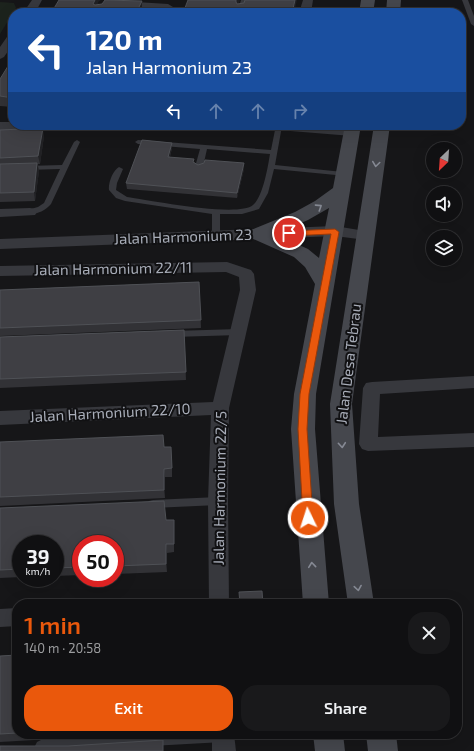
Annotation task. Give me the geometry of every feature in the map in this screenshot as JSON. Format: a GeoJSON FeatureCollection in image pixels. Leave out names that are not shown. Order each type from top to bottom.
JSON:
{"type":"FeatureCollection","features":[{"type":"Feature","properties":{"kind":"main road"},"geometry":{"type":"LineString","coordinates":[[316,599],[303,429],[304,394],[353,130]]}},
{"type":"Feature","properties":{"kind":"main road","name":"Jalan Desa Tebrau"},"geometry":{"type":"LineString","coordinates":[[360,599],[351,539],[341,432],[341,404],[381,130]]}},
{"type":"Feature","properties":{"kind":"main road"},"geometry":{"type":"LineString","coordinates":[[258,234],[310,213],[326,203],[342,182]]}},
{"type":"Feature","properties":{"kind":"main road"},"geometry":{"type":"LineString","coordinates":[[258,234],[301,253],[313,263],[324,283]]}},
{"type":"Feature","properties":{"kind":"main road"},"geometry":{"type":"LineString","coordinates":[[329,739],[330,751]]}},
{"type":"Feature","properties":{"kind":"main road"},"geometry":{"type":"LineString","coordinates":[[382,739],[383,751]]}},
{"type":"Feature","properties":{"kind":"street"},"geometry":{"type":"LineString","coordinates":[[112,4],[168,7]]}},
{"type":"Feature","properties":{"kind":"street"},"geometry":{"type":"LineString","coordinates":[[0,55],[8,43]]}},
{"type":"Feature","properties":{"kind":"street"},"geometry":{"type":"LineString","coordinates":[[0,213],[30,212]]}},
{"type":"Feature","properties":{"kind":"street","name":"Jalan Harmonium 23"},"geometry":{"type":"LineString","coordinates":[[0,244],[216,235],[335,232],[366,235]]}},
{"type":"Feature","properties":{"kind":"street","name":"Jalan Harmonium 22/11"},"geometry":{"type":"LineString","coordinates":[[0,272],[227,267]]}},
{"type":"Feature","properties":{"kind":"street","name":"Jalan Harmonium 22/5"},"geometry":{"type":"LineString","coordinates":[[219,599],[218,501],[220,408],[248,290],[246,274],[227,267]]}},
{"type":"Feature","properties":{"kind":"street"},"geometry":{"type":"LineString","coordinates":[[474,382],[372,388],[368,444],[474,440]]}},
{"type":"Feature","properties":{"kind":"street","name":"Jalan Harmonium 22/10"},"geometry":{"type":"LineString","coordinates":[[0,418],[220,408]]}},
{"type":"Feature","properties":{"kind":"street"},"geometry":{"type":"LineString","coordinates":[[0,618],[12,617]]}},
{"type":"Feature","properties":{"kind":"lane"},"geometry":{"type":"LineString","coordinates":[[465,0],[474,24]]}},
{"type":"Feature","properties":{"kind":"lane"},"geometry":{"type":"LineString","coordinates":[[118,169],[111,188],[113,194],[125,199],[216,212],[240,212],[256,207],[262,200],[271,167],[275,130]]}},
{"type":"Feature","properties":{"kind":"lane"},"geometry":{"type":"LineString","coordinates":[[30,212],[41,210],[47,204],[77,142]]}},
{"type":"Feature","properties":{"kind":"lane"},"geometry":{"type":"LineString","coordinates":[[138,142],[273,152]]}},
{"type":"Feature","properties":{"kind":"lane"},"geometry":{"type":"LineString","coordinates":[[199,167],[204,147]]}},
{"type":"Feature","properties":{"kind":"lane"},"geometry":{"type":"LineString","coordinates":[[21,168],[64,167]]}},
{"type":"Feature","properties":{"kind":"lane"},"geometry":{"type":"LineString","coordinates":[[271,167],[342,182]]}},
{"type":"Feature","properties":{"kind":"lane"},"geometry":{"type":"LineString","coordinates":[[188,208],[190,200]]}},
{"type":"Feature","properties":{"kind":"lane"},"geometry":{"type":"LineString","coordinates":[[216,212],[216,235]]}},
{"type":"Feature","properties":{"kind":"lane"},"geometry":{"type":"LineString","coordinates":[[167,334],[239,332]]}},
{"type":"Feature","properties":{"kind":"lane"},"geometry":{"type":"LineString","coordinates":[[140,505],[218,501]]}},
{"type":"Feature","properties":{"kind":"lane"},"geometry":{"type":"LineString","coordinates":[[32,747],[224,740]]}},
{"type":"Feature","properties":{"kind":"shaded area"},"geometry":{"type":"Polygon","coordinates":[[[0,2],[14,3],[16,8],[8,8],[8,21],[0,34],[0,2]]]}},
{"type":"Feature","properties":{"kind":"building"},"geometry":{"type":"Polygon","coordinates":[[[59,0],[95,0],[93,4],[95,5],[102,4],[105,0],[142,1],[138,8],[54,8],[59,0]]]}},
{"type":"Feature","properties":{"kind":"building"},"geometry":{"type":"Polygon","coordinates":[[[188,0],[236,0],[237,4],[244,3],[245,0],[295,0],[293,8],[185,8],[188,0]]]}},
{"type":"Feature","properties":{"kind":"building"},"geometry":{"type":"Polygon","coordinates":[[[8,66],[8,97],[0,96],[0,79],[8,66]]]}},
{"type":"Feature","properties":{"kind":"building"},"geometry":{"type":"Polygon","coordinates":[[[0,130],[43,130],[38,156],[0,158],[0,130]]]}},
{"type":"Feature","properties":{"kind":"building"},"geometry":{"type":"Polygon","coordinates":[[[142,140],[172,143],[168,157],[194,159],[193,162],[198,165],[204,163],[205,160],[244,163],[237,193],[126,183],[142,140]]]}},
{"type":"Feature","properties":{"kind":"building"},"geometry":{"type":"Polygon","coordinates":[[[37,163],[34,192],[0,193],[0,164],[37,163]]]}},
{"type":"Feature","properties":{"kind":"building"},"geometry":{"type":"Polygon","coordinates":[[[199,282],[201,320],[0,328],[0,290],[199,282]]]}},
{"type":"Feature","properties":{"kind":"building"},"geometry":{"type":"Polygon","coordinates":[[[184,330],[186,372],[0,379],[0,337],[184,330]]]}},
{"type":"Feature","properties":{"kind":"building"},"geometry":{"type":"Polygon","coordinates":[[[163,435],[164,447],[171,447],[172,468],[164,469],[164,490],[0,497],[0,442],[163,435]]]}},
{"type":"Feature","properties":{"kind":"building"},"geometry":{"type":"Polygon","coordinates":[[[164,501],[166,520],[174,520],[174,544],[166,544],[166,564],[124,566],[124,535],[72,535],[72,567],[64,568],[64,535],[12,535],[12,569],[0,570],[0,508],[164,501]]]}},
{"type":"Feature","properties":{"kind":"building"},"geometry":{"type":"Polygon","coordinates":[[[262,591],[263,599],[240,599],[239,592],[262,591]]]}},
{"type":"Feature","properties":{"kind":"building"},"geometry":{"type":"Polygon","coordinates":[[[12,655],[12,733],[0,734],[0,656],[12,655]]]}},
{"type":"Feature","properties":{"kind":"building"},"geometry":{"type":"Polygon","coordinates":[[[163,740],[163,751],[0,751],[0,746],[68,746],[163,740]]]}},
{"type":"Feature","properties":{"kind":"route"},"geometry":{"type":"LineString","coordinates":[[289,233],[335,232],[324,283],[304,394],[303,429],[308,518]]}}]}
